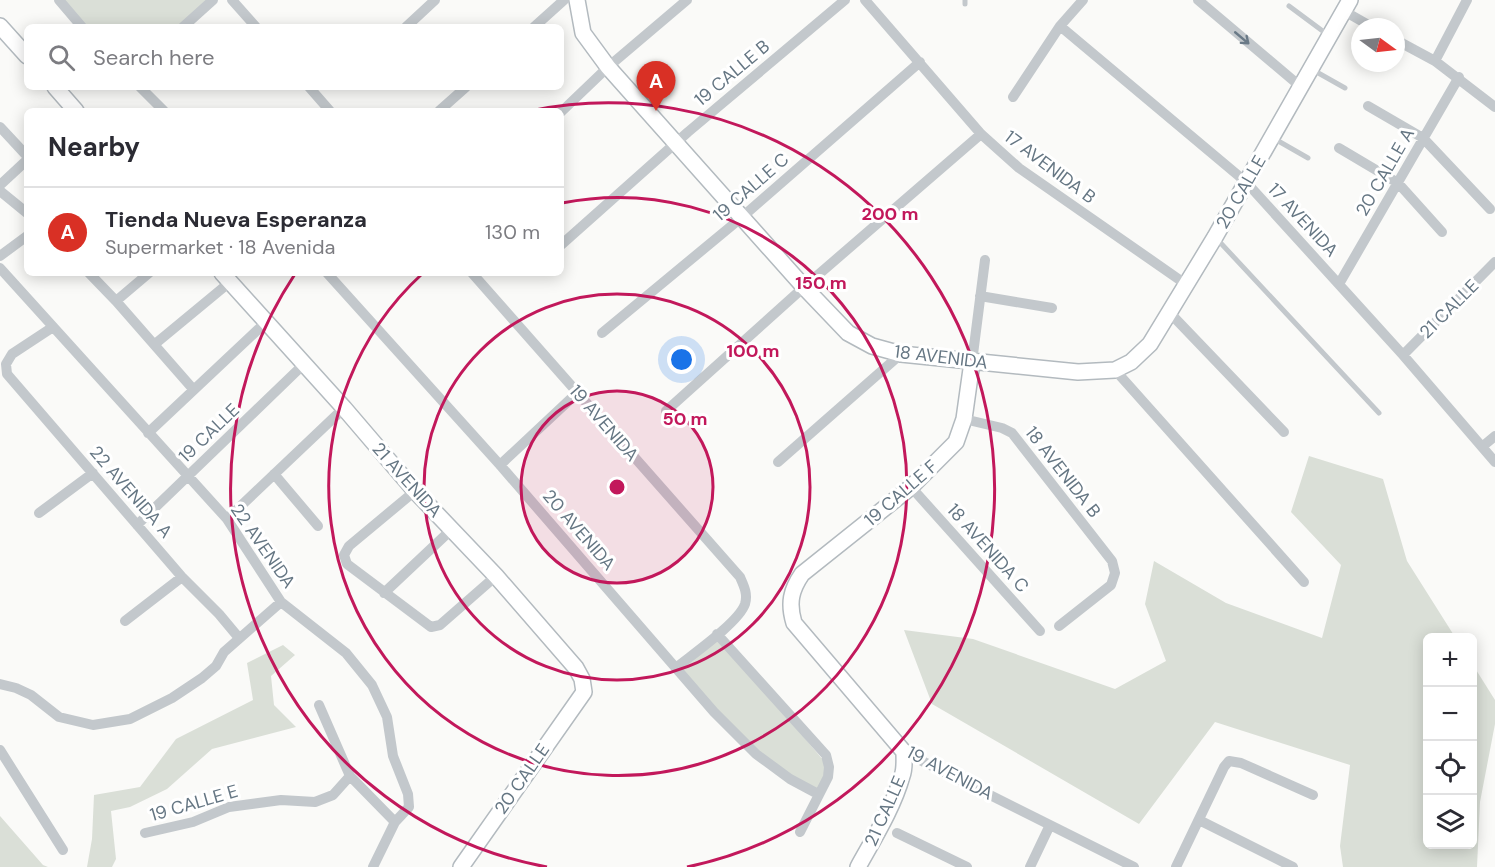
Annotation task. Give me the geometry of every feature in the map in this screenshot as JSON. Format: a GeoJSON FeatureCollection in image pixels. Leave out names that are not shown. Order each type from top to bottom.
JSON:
{"type":"FeatureCollection","features":[{"type":"Feature","properties":{"kind":"street"},"geometry":{"type":"LineString","coordinates":[[59,0],[79,24]]}},
{"type":"Feature","properties":{"kind":"street"},"geometry":{"type":"LineString","coordinates":[[186,24],[213,0]]}},
{"type":"Feature","properties":{"kind":"street"},"geometry":{"type":"LineString","coordinates":[[232,0],[253,24]]}},
{"type":"Feature","properties":{"kind":"street"},"geometry":{"type":"LineString","coordinates":[[409,24],[435,0]]}},
{"type":"Feature","properties":{"kind":"street"},"geometry":{"type":"LineString","coordinates":[[537,24],[564,0]]}},
{"type":"Feature","properties":{"kind":"street","name":"18 AVENIDA"},"geometry":{"type":"LineString","coordinates":[[576,0],[583,33],[608,67],[741,218],[848,333],[872,346],[901,354],[1078,372],[1115,369]]}},
{"type":"Feature","properties":{"kind":"street"},"geometry":{"type":"LineString","coordinates":[[564,109],[608,67],[687,0]]}},
{"type":"Feature","properties":{"kind":"street","name":"19 CALLE B"},"geometry":{"type":"LineString","coordinates":[[564,242],[676,143],[844,0]]}},
{"type":"Feature","properties":{"kind":"street","name":"17 AVENIDA B"},"geometry":{"type":"LineString","coordinates":[[865,0],[981,134],[1019,168],[1187,285]]}},
{"type":"Feature","properties":{"kind":"street"},"geometry":{"type":"LineString","coordinates":[[1013,97],[1060,26],[1083,0]]}},
{"type":"Feature","properties":{"kind":"street"},"geometry":{"type":"LineString","coordinates":[[1198,0],[1301,87]]}},
{"type":"Feature","properties":{"kind":"street"},"geometry":{"type":"LineString","coordinates":[[1435,61],[1467,0]]}},
{"type":"Feature","properties":{"kind":"street"},"geometry":{"type":"LineString","coordinates":[[1347,6],[1361,18]]}},
{"type":"Feature","properties":{"kind":"street","name":"20 CALLE"},"geometry":{"type":"LineString","coordinates":[[1115,369],[1131,362],[1150,344],[1215,237],[1347,6]]}},
{"type":"Feature","properties":{"kind":"street"},"geometry":{"type":"LineString","coordinates":[[0,26],[24,53]]}},
{"type":"Feature","properties":{"kind":"street","name":"17 AVENIDA"},"geometry":{"type":"LineString","coordinates":[[1060,26],[1246,182],[1403,355],[1495,462]]}},
{"type":"Feature","properties":{"kind":"street"},"geometry":{"type":"LineString","coordinates":[[1405,45],[1459,77],[1495,107]]}},
{"type":"Feature","properties":{"kind":"street","name":"19 CALLE C"},"geometry":{"type":"LineString","coordinates":[[602,333],[741,218],[920,62]]}},
{"type":"Feature","properties":{"kind":"street","name":"20 CALLE A"},"geometry":{"type":"LineString","coordinates":[[1339,284],[1459,77]]}},
{"type":"Feature","properties":{"kind":"street"},"geometry":{"type":"LineString","coordinates":[[58,90],[73,108]]}},
{"type":"Feature","properties":{"kind":"street"},"geometry":{"type":"LineString","coordinates":[[143,90],[161,108]]}},
{"type":"Feature","properties":{"kind":"street"},"geometry":{"type":"LineString","coordinates":[[312,90],[327,108]]}},
{"type":"Feature","properties":{"kind":"street"},"geometry":{"type":"LineString","coordinates":[[442,108],[463,90]]}},
{"type":"Feature","properties":{"kind":"street"},"geometry":{"type":"LineString","coordinates":[[1368,106],[1423,138],[1490,209]]}},
{"type":"Feature","properties":{"kind":"street"},"geometry":{"type":"LineString","coordinates":[[0,127],[24,155]]}},
{"type":"Feature","properties":{"kind":"street"},"geometry":{"type":"LineString","coordinates":[[666,411],[804,287],[981,134]]}},
{"type":"Feature","properties":{"kind":"street"},"geometry":{"type":"LineString","coordinates":[[1339,148],[1398,183],[1442,232]]}},
{"type":"Feature","properties":{"kind":"street"},"geometry":{"type":"LineString","coordinates":[[0,186],[24,161]]}},
{"type":"Feature","properties":{"kind":"street"},"geometry":{"type":"LineString","coordinates":[[0,191],[24,211]]}},
{"type":"Feature","properties":{"kind":"street"},"geometry":{"type":"LineString","coordinates":[[0,256],[24,238]]}},
{"type":"Feature","properties":{"kind":"street"},"geometry":{"type":"LineString","coordinates":[[972,362],[985,261]]}},
{"type":"Feature","properties":{"kind":"street","name":"21 CALLE"},"geometry":{"type":"LineString","coordinates":[[1403,355],[1495,262]]}},
{"type":"Feature","properties":{"kind":"street","name":"22 AVENIDA"},"geometry":{"type":"LineString","coordinates":[[0,268],[227,519],[281,602],[346,653],[372,685],[387,717],[393,756],[408,794],[409,807],[395,822]]}},
{"type":"Feature","properties":{"kind":"street"},"geometry":{"type":"LineString","coordinates":[[92,276],[193,389]]}},
{"type":"Feature","properties":{"kind":"street"},"geometry":{"type":"LineString","coordinates":[[116,301],[145,276]]}},
{"type":"Feature","properties":{"kind":"street","name":"20 AVENIDA"},"geometry":{"type":"LineString","coordinates":[[330,276],[500,465],[714,712],[756,754],[790,779],[818,794]]}},
{"type":"Feature","properties":{"kind":"street","name":"19 AVENIDA"},"geometry":{"type":"LineString","coordinates":[[475,276],[740,577],[746,596],[744,606],[717,634]]}},
{"type":"Feature","properties":{"kind":"street"},"geometry":{"type":"LineString","coordinates":[[155,345],[226,278]]}},
{"type":"Feature","properties":{"kind":"street","name":"21 AVENIDA"},"geometry":{"type":"LineString","coordinates":[[226,278],[344,408],[415,491],[496,576],[576,668],[582,679],[584,692]]}},
{"type":"Feature","properties":{"kind":"street"},"geometry":{"type":"LineString","coordinates":[[980,296],[1052,308]]}},
{"type":"Feature","properties":{"kind":"street"},"geometry":{"type":"LineString","coordinates":[[1169,312],[1284,432]]}},
{"type":"Feature","properties":{"kind":"street"},"geometry":{"type":"LineString","coordinates":[[148,433],[266,322]]}},
{"type":"Feature","properties":{"kind":"street","name":"22 AVENIDA A"},"geometry":{"type":"LineString","coordinates":[[53,327],[12,354],[6,364],[7,374],[182,577],[239,638]]}},
{"type":"Feature","properties":{"kind":"street"},"geometry":{"type":"LineString","coordinates":[[778,462],[901,354]]}},
{"type":"Feature","properties":{"kind":"street","name":"19 CALLE F"},"geometry":{"type":"LineString","coordinates":[[789,600],[802,574],[911,487],[956,442],[964,418],[972,362]]}},
{"type":"Feature","properties":{"kind":"street","name":"19 CALLE"},"geometry":{"type":"LineString","coordinates":[[137,525],[304,364]]}},
{"type":"Feature","properties":{"kind":"street"},"geometry":{"type":"LineString","coordinates":[[1115,369],[1305,582]]}},
{"type":"Feature","properties":{"kind":"street"},"geometry":{"type":"LineString","coordinates":[[500,465],[577,393]]}},
{"type":"Feature","properties":{"kind":"street"},"geometry":{"type":"LineString","coordinates":[[227,519],[344,408]]}},
{"type":"Feature","properties":{"kind":"street","name":"18 AVENIDA B"},"geometry":{"type":"LineString","coordinates":[[964,418],[1012,433],[1112,561],[1115,573],[1111,585],[1059,626]]}},
{"type":"Feature","properties":{"kind":"street"},"geometry":{"type":"LineString","coordinates":[[1483,446],[1495,436]]}},
{"type":"Feature","properties":{"kind":"street"},"geometry":{"type":"LineString","coordinates":[[39,513],[93,473]]}},
{"type":"Feature","properties":{"kind":"street"},"geometry":{"type":"LineString","coordinates":[[274,474],[318,526]]}},
{"type":"Feature","properties":{"kind":"street","name":"18 AVENIDA C"},"geometry":{"type":"LineString","coordinates":[[911,487],[1040,631]]}},
{"type":"Feature","properties":{"kind":"street"},"geometry":{"type":"LineString","coordinates":[[415,491],[349,546],[344,555],[347,564],[431,627],[440,625],[496,576]]}},
{"type":"Feature","properties":{"kind":"street"},"geometry":{"type":"LineString","coordinates":[[384,593],[452,529]]}},
{"type":"Feature","properties":{"kind":"street"},"geometry":{"type":"LineString","coordinates":[[125,621],[182,577]]}},
{"type":"Feature","properties":{"kind":"street","name":"19 AVENIDA"},"geometry":{"type":"LineString","coordinates":[[789,600],[794,622],[904,752],[1134,867]]}},
{"type":"Feature","properties":{"kind":"street"},"geometry":{"type":"LineString","coordinates":[[0,684],[31,695],[59,717],[93,725],[130,719],[172,698],[202,678],[216,666],[224,652],[281,602]]}},
{"type":"Feature","properties":{"kind":"street"},"geometry":{"type":"LineString","coordinates":[[677,667],[717,634],[826,755],[829,767],[828,777],[800,832]]}},
{"type":"Feature","properties":{"kind":"street","name":"20 CALLE"},"geometry":{"type":"LineString","coordinates":[[461,867],[584,692]]}},
{"type":"Feature","properties":{"kind":"street"},"geometry":{"type":"LineString","coordinates":[[319,705],[350,776],[395,822],[373,867]]}},
{"type":"Feature","properties":{"kind":"street"},"geometry":{"type":"LineString","coordinates":[[0,750],[63,850]]}},
{"type":"Feature","properties":{"kind":"street","name":"21 CALLE"},"geometry":{"type":"LineString","coordinates":[[858,867],[882,825],[894,797],[903,774],[904,752]]}},
{"type":"Feature","properties":{"kind":"street"},"geometry":{"type":"LineString","coordinates":[[1176,867],[1229,761],[1241,763],[1313,795]]}},
{"type":"Feature","properties":{"kind":"street","name":"19 CALLE E"},"geometry":{"type":"LineString","coordinates":[[145,833],[193,822],[229,807],[281,800],[315,802],[333,795],[350,776]]}},
{"type":"Feature","properties":{"kind":"street"},"geometry":{"type":"LineString","coordinates":[[1199,820],[1293,867]]}},
{"type":"Feature","properties":{"kind":"street"},"geometry":{"type":"LineString","coordinates":[[1030,867],[1050,825]]}},
{"type":"Feature","properties":{"kind":"street"},"geometry":{"type":"LineString","coordinates":[[897,833],[967,867]]}},
{"type":"Feature","properties":{"kind":"lane"},"geometry":{"type":"LineString","coordinates":[[1289,6],[1329,36]]}},
{"type":"Feature","properties":{"kind":"lane"},"geometry":{"type":"LineString","coordinates":[[1311,69],[1345,88]]}},
{"type":"Feature","properties":{"kind":"lane"},"geometry":{"type":"LineString","coordinates":[[1272,137],[1308,158]]}},
{"type":"Feature","properties":{"kind":"lane"},"geometry":{"type":"LineString","coordinates":[[1215,237],[1379,413]]}},
{"type":"Feature","properties":{"kind":"shaded area"},"geometry":{"type":"Polygon","coordinates":[[[59,0],[213,0],[186,24],[79,24],[59,0]]]}},
{"type":"Feature","properties":{"kind":"shaded area"},"geometry":{"type":"Polygon","coordinates":[[[1309,456],[1383,479],[1407,561],[1452,633],[1423,633],[1423,849],[1477,849],[1477,671],[1495,700],[1495,724],[1480,802],[1477,867],[1343,867],[1340,846],[1350,765],[1215,722],[1139,824],[932,704],[904,630],[973,639],[1115,689],[1166,661],[1145,604],[1154,561],[1226,603],[1322,638],[1341,565],[1291,512],[1309,456]]]}},
{"type":"Feature","properties":{"kind":"shaded area"},"geometry":{"type":"Polygon","coordinates":[[[717,634],[829,767],[818,794],[756,754],[677,667],[717,634]]]}},
{"type":"Feature","properties":{"kind":"shaded area"},"geometry":{"type":"Polygon","coordinates":[[[283,645],[295,655],[271,676],[274,705],[296,727],[212,749],[167,789],[130,807],[111,811],[116,859],[112,867],[87,867],[92,839],[94,795],[140,787],[176,739],[253,700],[247,663],[283,645]]]}},
{"type":"Feature","properties":{"kind":"shaded area"},"geometry":{"type":"Polygon","coordinates":[[[0,816],[43,865],[48,867],[0,867],[0,816]]]}},
{"type":"Feature","properties":{"kind":"place","name":"Tienda Nueva Esperanza"},"geometry":{"type":"Point","coordinates":[656,111]}}]}
